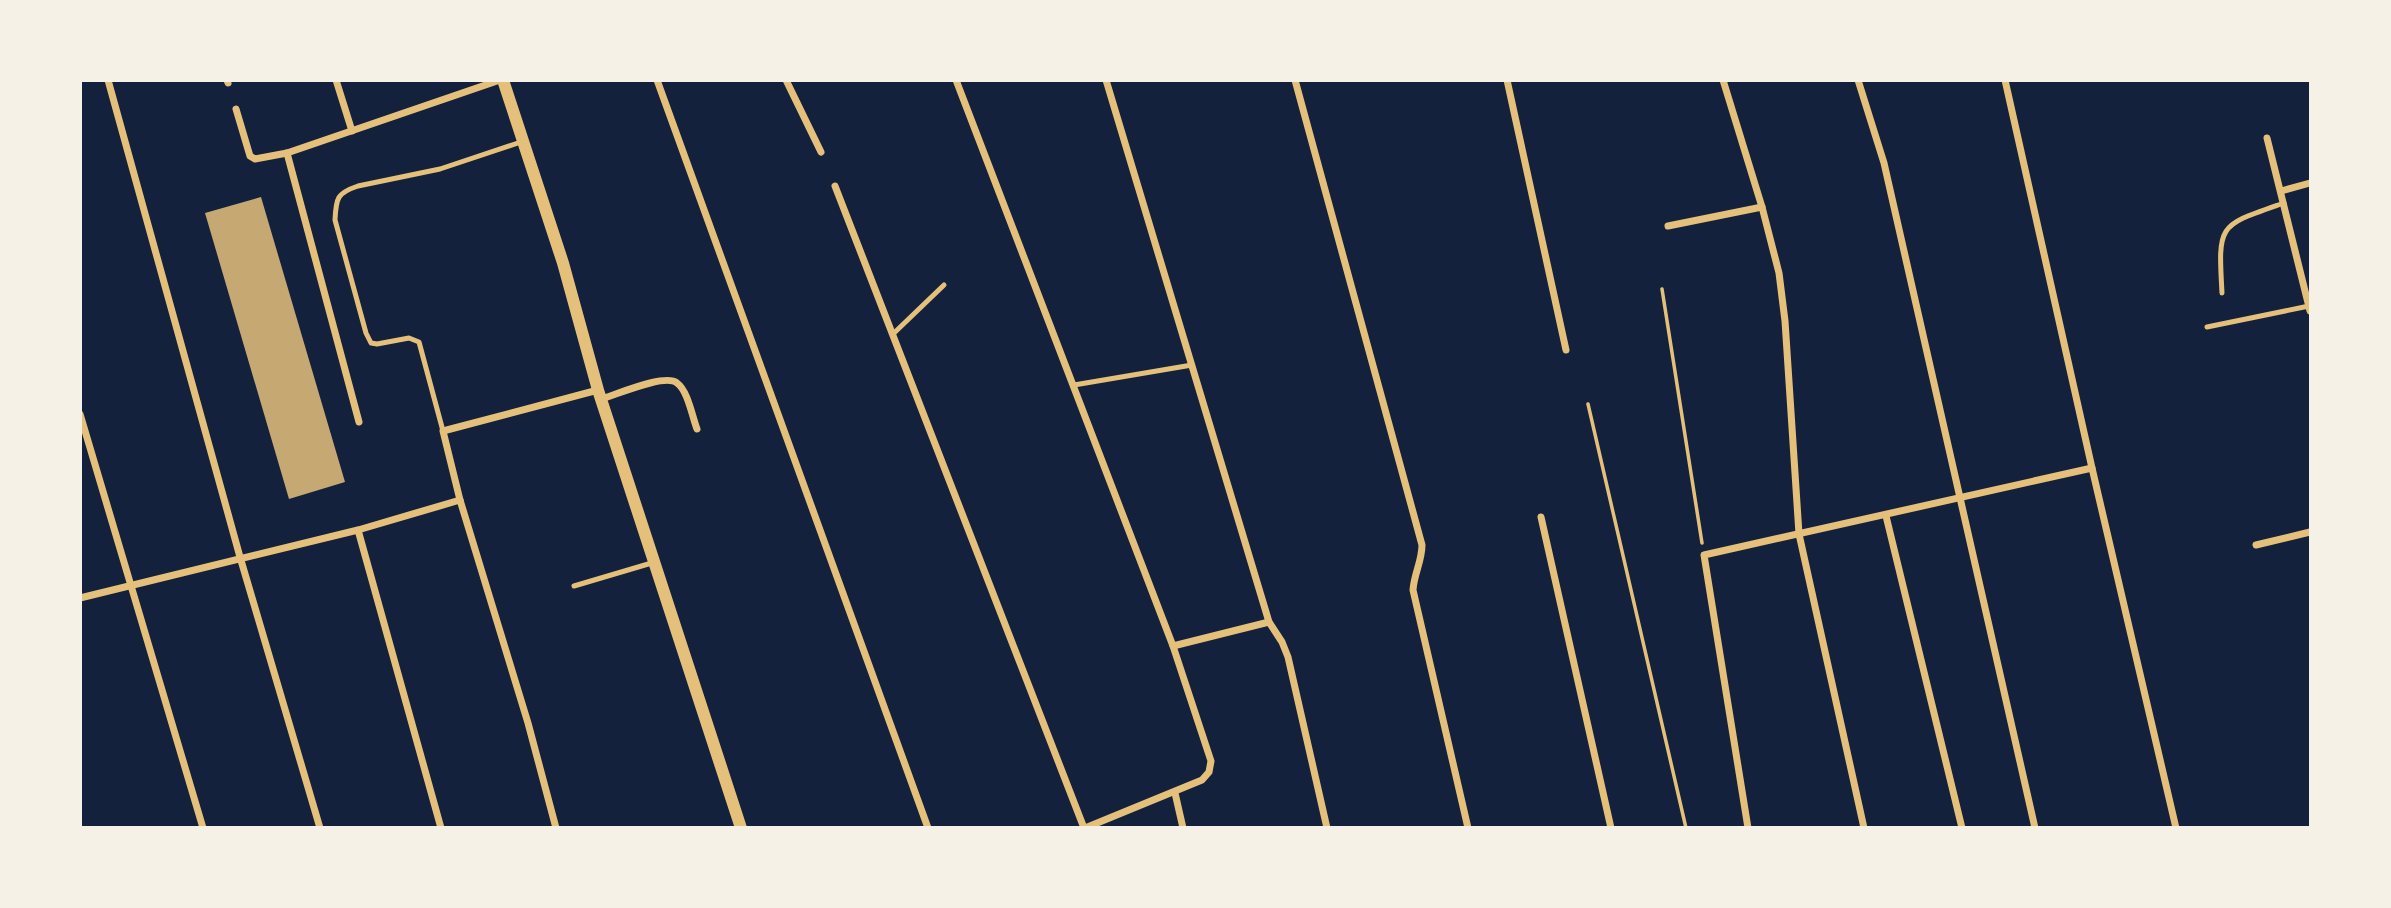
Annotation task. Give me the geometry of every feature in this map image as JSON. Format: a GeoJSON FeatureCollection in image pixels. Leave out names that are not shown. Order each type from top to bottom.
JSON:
{"type":"FeatureCollection","features":[{"type":"Feature","properties":{"kind":"street"},"geometry":{"type":"LineString","coordinates":[[108,80],[240,557],[320,828]]}},
{"type":"Feature","properties":{"kind":"street"},"geometry":{"type":"LineString","coordinates":[[336,80],[352,131]]}},
{"type":"Feature","properties":{"kind":"street"},"geometry":{"type":"LineString","coordinates":[[236,109],[250,156],[254,159],[287,153],[502,80],[562,263],[600,394],[741,828]]}},
{"type":"Feature","properties":{"kind":"street"},"geometry":{"type":"LineString","coordinates":[[657,80],[928,828]]}},
{"type":"Feature","properties":{"kind":"street"},"geometry":{"type":"LineString","coordinates":[[786,80],[821,152]]}},
{"type":"Feature","properties":{"kind":"street"},"geometry":{"type":"LineString","coordinates":[[835,186],[1085,828],[1202,780],[1209,772],[1211,761],[1173,646],[956,80]]}},
{"type":"Feature","properties":{"kind":"street"},"geometry":{"type":"LineString","coordinates":[[1106,80],[1269,622],[1282,642],[1287,657],[1327,828]]}},
{"type":"Feature","properties":{"kind":"street"},"geometry":{"type":"LineString","coordinates":[[1295,80],[1422,545],[1422,557],[1413,578],[1413,590],[1468,828]]}},
{"type":"Feature","properties":{"kind":"street"},"geometry":{"type":"LineString","coordinates":[[1507,80],[1566,350]]}},
{"type":"Feature","properties":{"kind":"street"},"geometry":{"type":"LineString","coordinates":[[1723,80],[1779,273],[1785,321],[1799,534],[1864,828]]}},
{"type":"Feature","properties":{"kind":"street"},"geometry":{"type":"LineString","coordinates":[[1858,80],[1884,163],[2035,828]]}},
{"type":"Feature","properties":{"kind":"street"},"geometry":{"type":"LineString","coordinates":[[2006,80],[2092,468],[2176,828]]}},
{"type":"Feature","properties":{"kind":"street"},"geometry":{"type":"LineString","coordinates":[[2267,138],[2310,308]]}},
{"type":"Feature","properties":{"kind":"street"},"geometry":{"type":"LineString","coordinates":[[287,153],[359,422]]}},
{"type":"Feature","properties":{"kind":"street"},"geometry":{"type":"LineString","coordinates":[[2281,191],[2311,183]]}},
{"type":"Feature","properties":{"kind":"street"},"geometry":{"type":"LineString","coordinates":[[1668,226],[1762,207]]}},
{"type":"Feature","properties":{"kind":"street"},"geometry":{"type":"LineString","coordinates":[[556,828],[528,723],[460,500],[443,431],[657,381],[673,380],[684,393],[697,429]]}},
{"type":"Feature","properties":{"kind":"street"},"geometry":{"type":"LineString","coordinates":[[80,414],[202,828]]}},
{"type":"Feature","properties":{"kind":"street"},"geometry":{"type":"LineString","coordinates":[[1748,828],[1704,555],[1959,500],[2092,468]]}},
{"type":"Feature","properties":{"kind":"street"},"geometry":{"type":"LineString","coordinates":[[80,598],[358,530],[460,500]]}},
{"type":"Feature","properties":{"kind":"street"},"geometry":{"type":"LineString","coordinates":[[1886,516],[1962,828]]}},
{"type":"Feature","properties":{"kind":"street"},"geometry":{"type":"LineString","coordinates":[[1541,517],[1611,828]]}},
{"type":"Feature","properties":{"kind":"street"},"geometry":{"type":"LineString","coordinates":[[358,530],[441,828]]}},
{"type":"Feature","properties":{"kind":"street"},"geometry":{"type":"LineString","coordinates":[[2256,545],[2311,532]]}},
{"type":"Feature","properties":{"kind":"street"},"geometry":{"type":"LineString","coordinates":[[1173,646],[1269,622]]}},
{"type":"Feature","properties":{"kind":"street"},"geometry":{"type":"LineString","coordinates":[[1175,793],[1184,828]]}},
{"type":"Feature","properties":{"kind":"lane"},"geometry":{"type":"LineString","coordinates":[[443,431],[419,342],[409,338],[377,344],[371,342],[366,333],[335,220],[335,205],[345,190],[440,169],[523,141]]}},
{"type":"Feature","properties":{"kind":"lane"},"geometry":{"type":"LineString","coordinates":[[2222,293],[2221,241],[2227,228],[2240,218],[2284,203]]}},
{"type":"Feature","properties":{"kind":"lane"},"geometry":{"type":"LineString","coordinates":[[892,334],[944,285]]}},
{"type":"Feature","properties":{"kind":"lane"},"geometry":{"type":"LineString","coordinates":[[2207,327],[2310,308]]}},
{"type":"Feature","properties":{"kind":"lane"},"geometry":{"type":"LineString","coordinates":[[1074,384],[1192,365]]}},
{"type":"Feature","properties":{"kind":"lane"},"geometry":{"type":"LineString","coordinates":[[574,586],[655,562]]}},
{"type":"Feature","properties":{"kind":"path"},"geometry":{"type":"LineString","coordinates":[[1661,289],[1704,555]]}},
{"type":"Feature","properties":{"kind":"path"},"geometry":{"type":"LineString","coordinates":[[1588,404],[1686,828]]}},
{"type":"Feature","properties":{"kind":"building"},"geometry":{"type":"Polygon","coordinates":[[[261,197],[345,482],[289,499],[205,213],[261,197]]]}}]}
